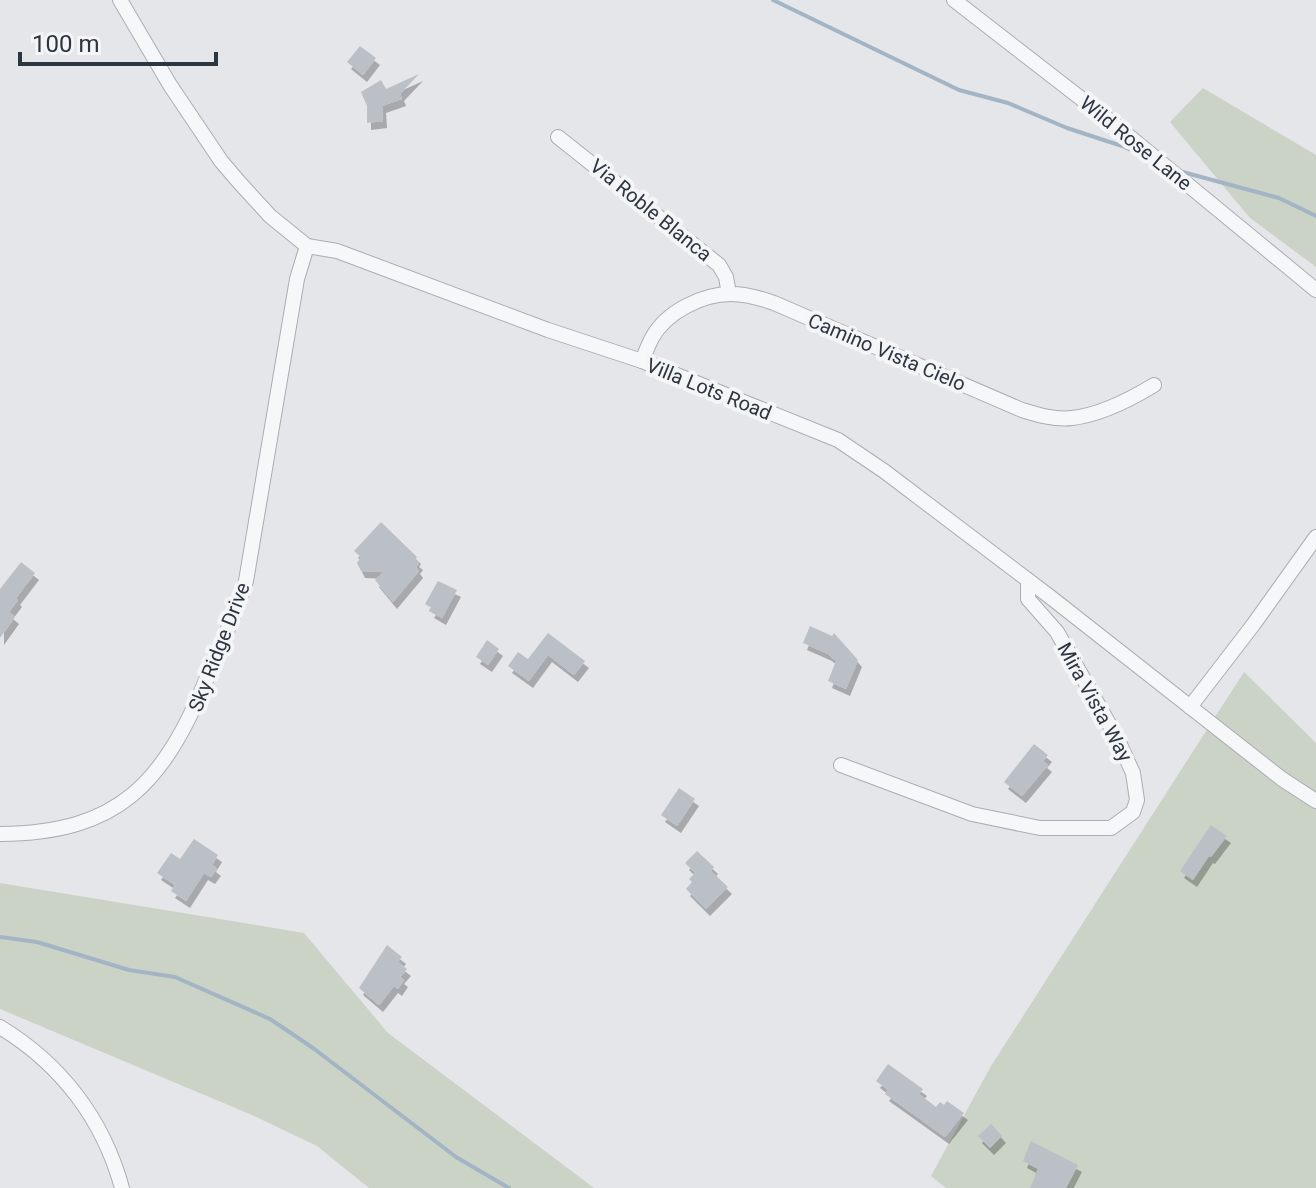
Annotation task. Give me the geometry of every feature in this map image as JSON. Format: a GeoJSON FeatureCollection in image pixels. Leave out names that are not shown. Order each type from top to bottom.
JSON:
{"type":"FeatureCollection","features":[{"type":"Feature","properties":{"kind":"street","name":"Villa Lots Road"},"geometry":{"type":"LineString","coordinates":[[120,0],[170,85],[221,161],[270,216],[307,246],[337,251],[548,330],[642,361],[838,440],[884,471],[1282,779],[1316,801]]}},
{"type":"Feature","properties":{"kind":"street","name":"Wild Rose Lane"},"geometry":{"type":"LineString","coordinates":[[954,0],[1114,124],[1316,290]]}},
{"type":"Feature","properties":{"kind":"street","name":"Via Roble Blanca"},"geometry":{"type":"LineString","coordinates":[[558,137],[719,265],[726,277],[729,294]]}},
{"type":"Feature","properties":{"kind":"street","name":"Sky Ridge Drive"},"geometry":{"type":"LineString","coordinates":[[0,834],[36,834],[85,823],[117,807],[146,785],[188,723],[236,612],[246,581],[297,279],[307,246]]}},
{"type":"Feature","properties":{"kind":"street","name":"Camino Vista Cielo"},"geometry":{"type":"LineString","coordinates":[[642,361],[651,338],[682,308],[729,294],[754,296],[774,303],[1022,410],[1046,417],[1070,419],[1092,413],[1154,385]]}},
{"type":"Feature","properties":{"kind":"street"},"geometry":{"type":"LineString","coordinates":[[1190,707],[1316,537]]}},
{"type":"Feature","properties":{"kind":"street","name":"Mira Vista Way"},"geometry":{"type":"LineString","coordinates":[[841,765],[972,814],[1040,828],[1111,828],[1133,812],[1137,800],[1133,773],[1117,738],[1057,632],[1028,599],[1028,582]]}},
{"type":"Feature","properties":{"kind":"street"},"geometry":{"type":"LineString","coordinates":[[0,1027],[27,1043],[49,1063],[97,1122],[122,1188]]}},
{"type":"Feature","properties":{"kind":"shaded area"},"geometry":{"type":"Polygon","coordinates":[[[1203,88],[1316,155],[1316,267],[1250,218],[1170,122],[1203,88]]]}},
{"type":"Feature","properties":{"kind":"shaded area"},"geometry":{"type":"Polygon","coordinates":[[[1244,672],[1316,743],[1316,1188],[946,1188],[931,1176],[991,1066],[1244,672]]]}},
{"type":"Feature","properties":{"kind":"shaded area"},"geometry":{"type":"Polygon","coordinates":[[[0,883],[304,933],[388,1033],[594,1188],[369,1188],[317,1146],[252,1115],[0,1009],[0,883]]]}},
{"type":"Feature","properties":{"kind":"building"},"geometry":{"type":"Polygon","coordinates":[[[360,46],[376,58],[363,75],[347,62],[360,46]]]}},
{"type":"Feature","properties":{"kind":"building"},"geometry":{"type":"Polygon","coordinates":[[[419,74],[400,94],[402,99],[382,106],[383,121],[367,123],[367,106],[361,92],[381,80],[386,89],[419,74]]]}},
{"type":"Feature","properties":{"kind":"building"},"geometry":{"type":"Polygon","coordinates":[[[381,522],[417,557],[415,560],[419,563],[416,567],[419,571],[393,602],[375,580],[383,572],[361,571],[357,563],[361,557],[354,551],[381,522]]]}},
{"type":"Feature","properties":{"kind":"building"},"geometry":{"type":"Polygon","coordinates":[[[21,562],[35,573],[16,598],[18,600],[9,612],[15,617],[0,638],[0,589],[21,562]]]}},
{"type":"Feature","properties":{"kind":"building"},"geometry":{"type":"Polygon","coordinates":[[[438,581],[457,590],[442,618],[425,604],[438,581]]]}},
{"type":"Feature","properties":{"kind":"building"},"geometry":{"type":"Polygon","coordinates":[[[810,626],[832,636],[834,633],[858,660],[846,689],[828,681],[836,661],[803,643],[810,626]]]}},
{"type":"Feature","properties":{"kind":"building"},"geometry":{"type":"Polygon","coordinates":[[[548,633],[585,661],[574,675],[548,655],[529,681],[508,666],[518,652],[528,659],[548,633]]]}},
{"type":"Feature","properties":{"kind":"building"},"geometry":{"type":"Polygon","coordinates":[[[487,640],[499,649],[488,665],[476,657],[487,640]]]}},
{"type":"Feature","properties":{"kind":"building"},"geometry":{"type":"Polygon","coordinates":[[[1034,744],[1048,755],[1043,761],[1048,765],[1022,796],[1004,782],[1034,744]]]}},
{"type":"Feature","properties":{"kind":"building"},"geometry":{"type":"Polygon","coordinates":[[[679,788],[695,799],[677,826],[661,815],[679,788]]]}},
{"type":"Feature","properties":{"kind":"building"},"geometry":{"type":"Polygon","coordinates":[[[1211,825],[1227,836],[1193,880],[1180,871],[1211,825]]]}},
{"type":"Feature","properties":{"kind":"building"},"geometry":{"type":"Polygon","coordinates":[[[194,839],[218,855],[212,865],[217,869],[211,877],[204,873],[186,901],[171,891],[175,885],[157,873],[171,853],[180,859],[194,839]]]}},
{"type":"Feature","properties":{"kind":"building"},"geometry":{"type":"Polygon","coordinates":[[[697,851],[714,867],[711,871],[728,887],[706,909],[686,889],[695,873],[685,863],[697,851]]]}},
{"type":"Feature","properties":{"kind":"building"},"geometry":{"type":"Polygon","coordinates":[[[387,945],[402,957],[398,962],[407,969],[400,977],[404,980],[398,989],[394,986],[379,1005],[359,988],[387,945]]]}},
{"type":"Feature","properties":{"kind":"building"},"geometry":{"type":"Polygon","coordinates":[[[888,1064],[923,1089],[919,1094],[936,1107],[940,1102],[944,1105],[947,1101],[964,1113],[945,1137],[885,1094],[888,1090],[876,1081],[888,1064]]]}},
{"type":"Feature","properties":{"kind":"building"},"geometry":{"type":"Polygon","coordinates":[[[991,1124],[1002,1136],[990,1148],[978,1136],[991,1124]]]}},
{"type":"Feature","properties":{"kind":"building"},"geometry":{"type":"Polygon","coordinates":[[[1031,1141],[1078,1165],[1066,1188],[1030,1188],[1038,1169],[1023,1161],[1031,1141]]]}},
{"type":"Feature","properties":{"kind":"waterway"},"geometry":{"type":"LineString","coordinates":[[773,0],[959,90],[1008,103],[1142,155]]}},
{"type":"Feature","properties":{"kind":"waterway"},"geometry":{"type":"LineString","coordinates":[[1179,171],[1279,198],[1316,216]]}},
{"type":"Feature","properties":{"kind":"waterway"},"geometry":{"type":"LineString","coordinates":[[0,937],[37,942],[129,970],[175,977],[270,1019],[456,1157],[509,1188]]}}]}
